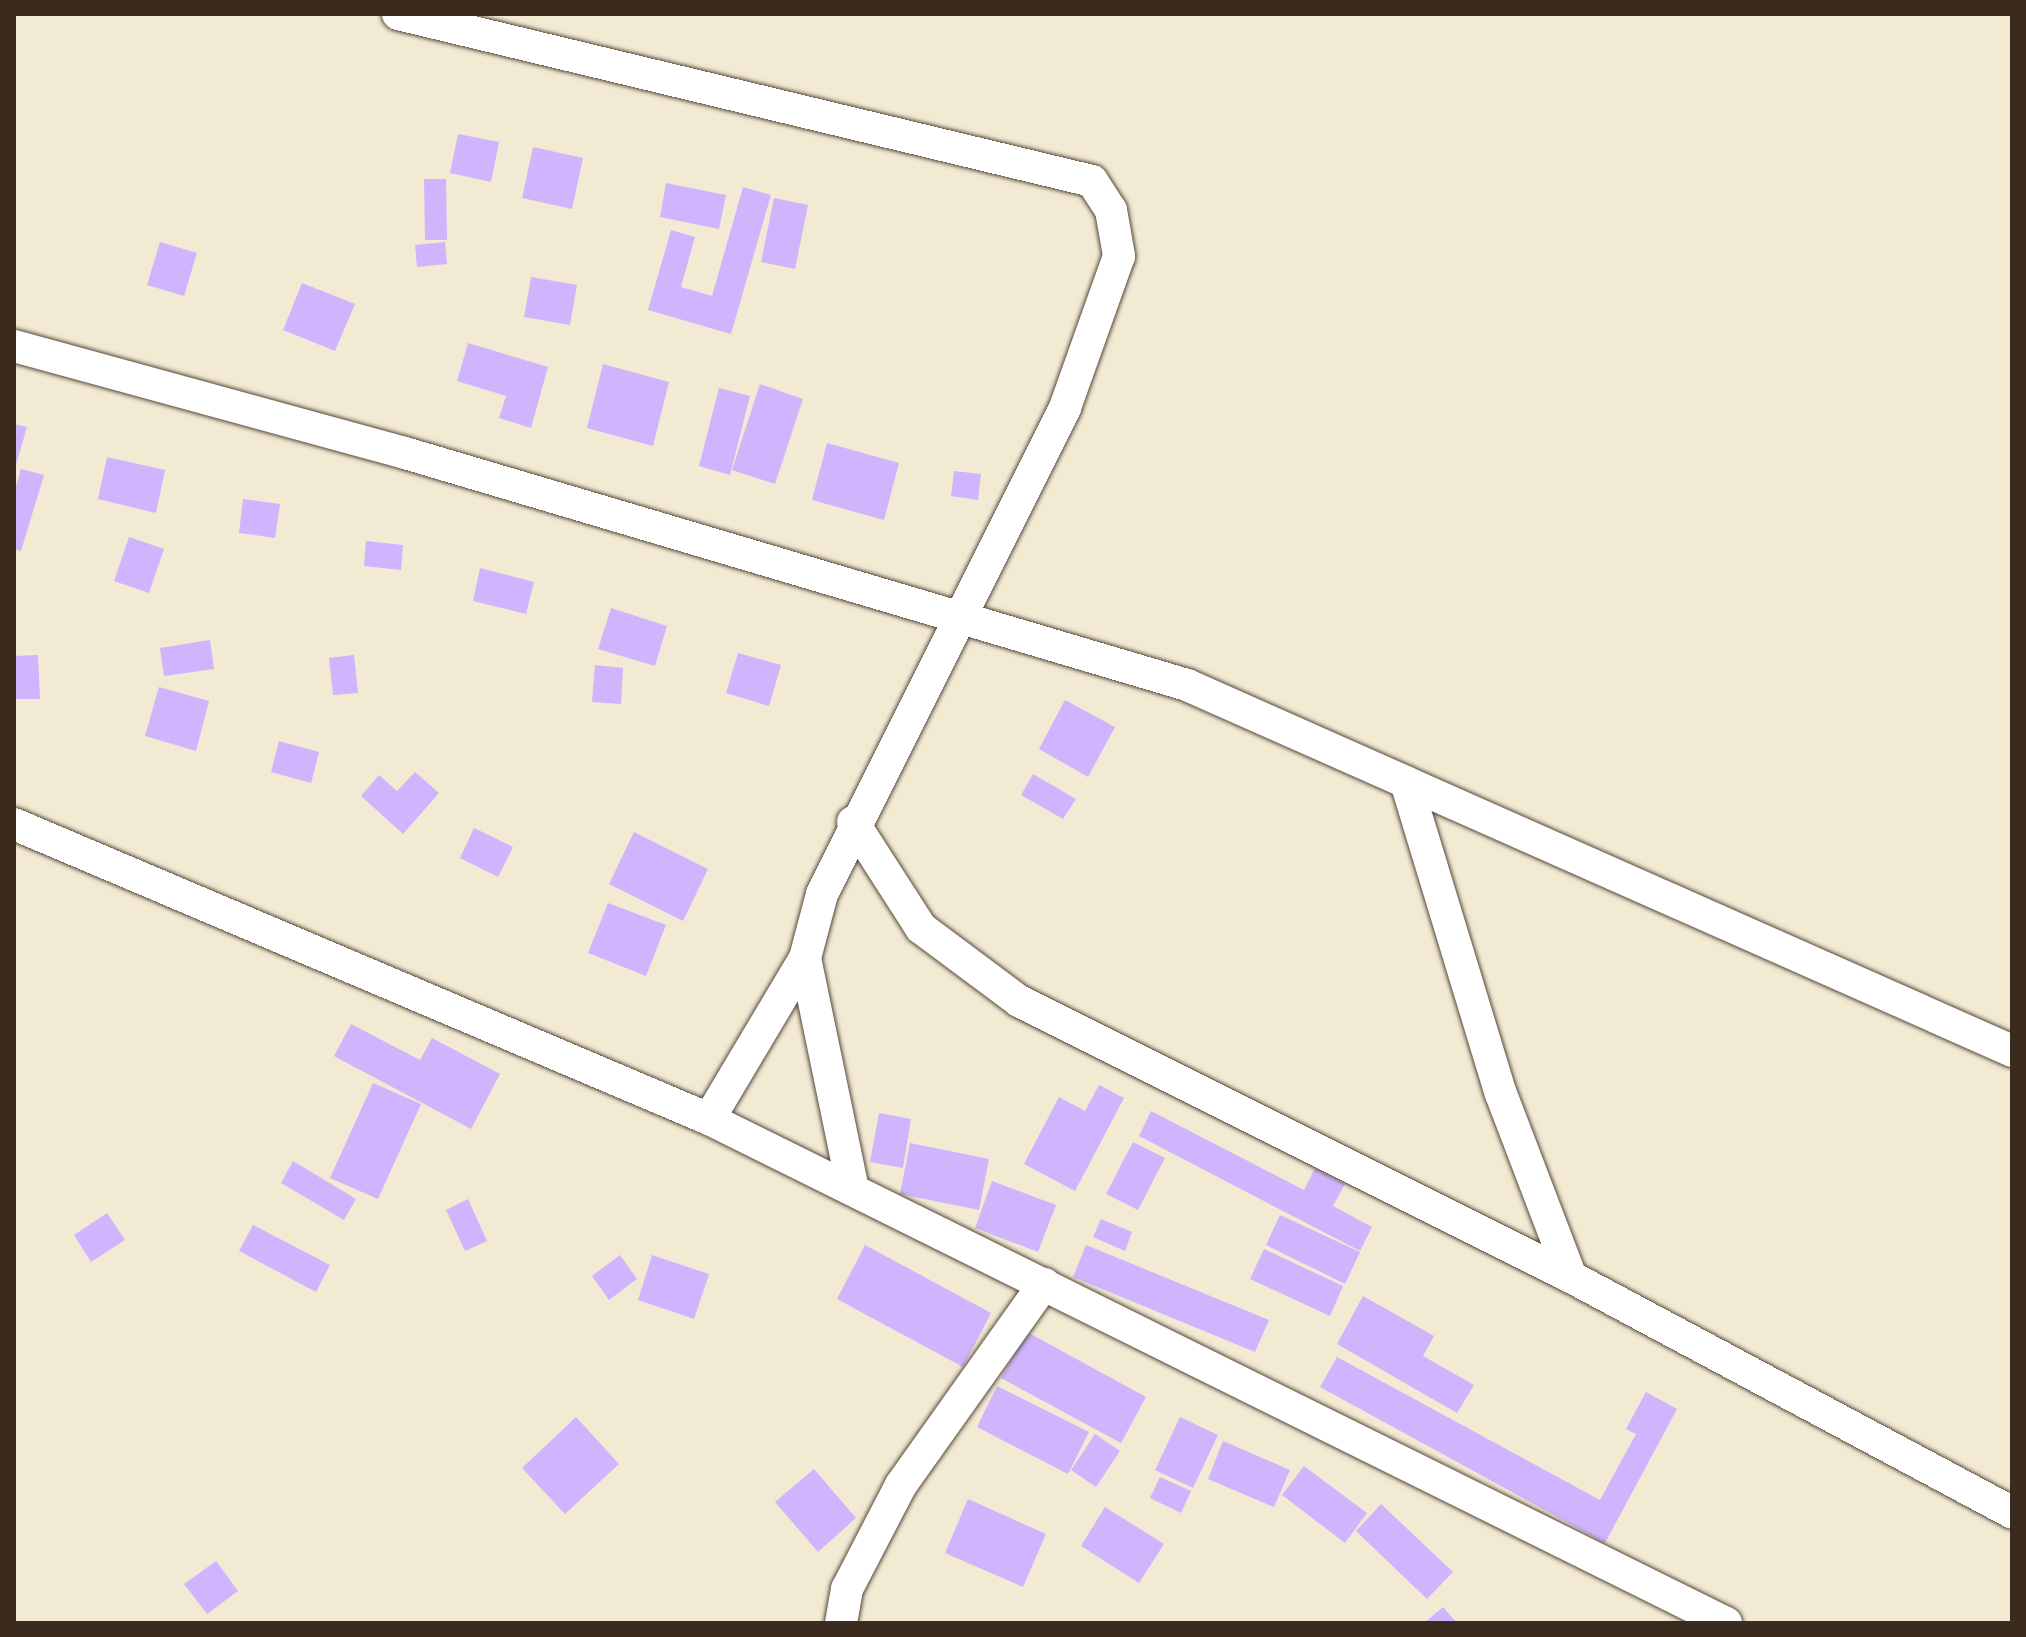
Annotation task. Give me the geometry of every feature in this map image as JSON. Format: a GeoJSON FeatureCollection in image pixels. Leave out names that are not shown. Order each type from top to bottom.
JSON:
{"type":"FeatureCollection","features":[{"type":"Feature","properties":{"kind":"street"},"geometry":{"type":"LineString","coordinates":[[398,14],[1092,181],[1118,237],[1101,320],[1019,508],[958,617],[853,822],[822,894],[805,958],[709,1119]]}},
{"type":"Feature","properties":{"kind":"street"},"geometry":{"type":"LineString","coordinates":[[14,346],[1187,685],[2012,1051]]}},
{"type":"Feature","properties":{"kind":"street"},"geometry":{"type":"LineString","coordinates":[[1406,782],[1501,1094],[1571,1277]]}},
{"type":"Feature","properties":{"kind":"street"},"geometry":{"type":"LineString","coordinates":[[853,822],[897,900],[982,979],[1571,1277],[2012,1512]]}},
{"type":"Feature","properties":{"kind":"street"},"geometry":{"type":"LineString","coordinates":[[14,824],[709,1119],[1726,1623]]}},
{"type":"Feature","properties":{"kind":"street"},"geometry":{"type":"LineString","coordinates":[[805,958],[853,1189]]}},
{"type":"Feature","properties":{"kind":"street"},"geometry":{"type":"LineString","coordinates":[[841,1623],[847,1589],[901,1485],[1044,1284]]}},
{"type":"Feature","properties":{"kind":"building"},"geometry":{"type":"Polygon","coordinates":[[[458,134],[499,142],[491,182],[450,173],[458,134]]]}},
{"type":"Feature","properties":{"kind":"building"},"geometry":{"type":"Polygon","coordinates":[[[533,147],[583,158],[572,209],[522,198],[533,147]]]}},
{"type":"Feature","properties":{"kind":"building"},"geometry":{"type":"Polygon","coordinates":[[[424,179],[446,179],[447,240],[425,240],[424,179]]]}},
{"type":"Feature","properties":{"kind":"building"},"geometry":{"type":"Polygon","coordinates":[[[666,183],[726,195],[719,229],[660,217],[666,183]]]}},
{"type":"Feature","properties":{"kind":"building"},"geometry":{"type":"Polygon","coordinates":[[[743,187],[771,195],[731,334],[648,310],[671,230],[695,237],[681,287],[712,296],[743,187]]]}},
{"type":"Feature","properties":{"kind":"building"},"geometry":{"type":"Polygon","coordinates":[[[774,198],[808,205],[795,269],[761,262],[774,198]]]}},
{"type":"Feature","properties":{"kind":"building"},"geometry":{"type":"Polygon","coordinates":[[[160,242],[197,253],[184,296],[147,285],[160,242]]]}},
{"type":"Feature","properties":{"kind":"building"},"geometry":{"type":"Polygon","coordinates":[[[445,242],[447,264],[417,267],[415,245],[445,242]]]}},
{"type":"Feature","properties":{"kind":"building"},"geometry":{"type":"Polygon","coordinates":[[[531,277],[577,285],[570,325],[524,317],[531,277]]]}},
{"type":"Feature","properties":{"kind":"building"},"geometry":{"type":"Polygon","coordinates":[[[302,283],[355,304],[335,351],[283,330],[302,283]]]}},
{"type":"Feature","properties":{"kind":"building"},"geometry":{"type":"Polygon","coordinates":[[[468,343],[548,367],[531,428],[499,418],[506,396],[457,381],[468,343]]]}},
{"type":"Feature","properties":{"kind":"building"},"geometry":{"type":"Polygon","coordinates":[[[603,364],[669,382],[653,446],[587,428],[603,364]]]}},
{"type":"Feature","properties":{"kind":"building"},"geometry":{"type":"Polygon","coordinates":[[[760,384],[803,399],[775,484],[732,470],[760,384]]]}},
{"type":"Feature","properties":{"kind":"building"},"geometry":{"type":"Polygon","coordinates":[[[719,388],[750,396],[730,475],[699,466],[719,388]]]}},
{"type":"Feature","properties":{"kind":"building"},"geometry":{"type":"Polygon","coordinates":[[[14,424],[27,427],[15,468],[14,468],[14,424]]]}},
{"type":"Feature","properties":{"kind":"building"},"geometry":{"type":"Polygon","coordinates":[[[827,443],[899,463],[884,520],[812,500],[827,443]]]}},
{"type":"Feature","properties":{"kind":"building"},"geometry":{"type":"Polygon","coordinates":[[[107,457],[165,470],[156,513],[98,499],[107,457]]]}},
{"type":"Feature","properties":{"kind":"building"},"geometry":{"type":"Polygon","coordinates":[[[21,469],[44,475],[21,551],[14,549],[14,493],[21,469]]]}},
{"type":"Feature","properties":{"kind":"building"},"geometry":{"type":"Polygon","coordinates":[[[954,471],[981,474],[978,500],[951,496],[954,471]]]}},
{"type":"Feature","properties":{"kind":"building"},"geometry":{"type":"Polygon","coordinates":[[[243,499],[280,504],[275,538],[239,533],[243,499]]]}},
{"type":"Feature","properties":{"kind":"building"},"geometry":{"type":"Polygon","coordinates":[[[129,537],[164,549],[149,593],[114,581],[129,537]]]}},
{"type":"Feature","properties":{"kind":"building"},"geometry":{"type":"Polygon","coordinates":[[[366,541],[403,545],[401,570],[364,566],[366,541]]]}},
{"type":"Feature","properties":{"kind":"building"},"geometry":{"type":"Polygon","coordinates":[[[480,568],[534,582],[526,614],[473,601],[480,568]]]}},
{"type":"Feature","properties":{"kind":"building"},"geometry":{"type":"Polygon","coordinates":[[[611,608],[667,626],[655,666],[598,649],[611,608]]]}},
{"type":"Feature","properties":{"kind":"building"},"geometry":{"type":"Polygon","coordinates":[[[210,640],[214,669],[164,676],[160,648],[210,640]]]}},
{"type":"Feature","properties":{"kind":"building"},"geometry":{"type":"Polygon","coordinates":[[[738,653],[781,665],[769,706],[726,693],[738,653]]]}},
{"type":"Feature","properties":{"kind":"building"},"geometry":{"type":"Polygon","coordinates":[[[38,655],[40,699],[14,699],[14,656],[38,655]]]}},
{"type":"Feature","properties":{"kind":"building"},"geometry":{"type":"Polygon","coordinates":[[[354,655],[358,693],[333,695],[329,658],[354,655]]]}},
{"type":"Feature","properties":{"kind":"building"},"geometry":{"type":"Polygon","coordinates":[[[595,665],[623,668],[621,704],[592,702],[595,665]]]}},
{"type":"Feature","properties":{"kind":"building"},"geometry":{"type":"Polygon","coordinates":[[[159,687],[209,701],[196,751],[145,736],[159,687]]]}},
{"type":"Feature","properties":{"kind":"building"},"geometry":{"type":"Polygon","coordinates":[[[1065,700],[1115,727],[1088,777],[1039,749],[1065,700]]]}},
{"type":"Feature","properties":{"kind":"building"},"geometry":{"type":"Polygon","coordinates":[[[279,741],[319,752],[311,783],[271,772],[279,741]]]}},
{"type":"Feature","properties":{"kind":"building"},"geometry":{"type":"Polygon","coordinates":[[[415,772],[439,793],[403,834],[361,796],[379,775],[397,791],[415,772]]]}},
{"type":"Feature","properties":{"kind":"building"},"geometry":{"type":"Polygon","coordinates":[[[1033,774],[1076,799],[1063,819],[1021,795],[1033,774]]]}},
{"type":"Feature","properties":{"kind":"building"},"geometry":{"type":"Polygon","coordinates":[[[474,828],[513,847],[498,877],[460,858],[474,828]]]}},
{"type":"Feature","properties":{"kind":"building"},"geometry":{"type":"Polygon","coordinates":[[[634,832],[708,869],[683,921],[609,884],[634,832]]]}},
{"type":"Feature","properties":{"kind":"building"},"geometry":{"type":"Polygon","coordinates":[[[608,903],[666,925],[646,976],[588,953],[608,903]]]}},
{"type":"Feature","properties":{"kind":"building"},"geometry":{"type":"Polygon","coordinates":[[[351,1024],[420,1060],[432,1038],[500,1074],[471,1129],[334,1056],[351,1024]]]}},
{"type":"Feature","properties":{"kind":"building"},"geometry":{"type":"Polygon","coordinates":[[[373,1083],[421,1104],[378,1199],[330,1178],[373,1083]]]}},
{"type":"Feature","properties":{"kind":"building"},"geometry":{"type":"Polygon","coordinates":[[[1099,1085],[1124,1098],[1075,1191],[1024,1164],[1059,1097],[1085,1111],[1099,1085]]]}},
{"type":"Feature","properties":{"kind":"building"},"geometry":{"type":"Polygon","coordinates":[[[1151,1111],[1304,1190],[1315,1168],[1345,1184],[1333,1206],[1372,1227],[1360,1251],[1139,1136],[1151,1111]]]}},
{"type":"Feature","properties":{"kind":"building"},"geometry":{"type":"Polygon","coordinates":[[[879,1113],[911,1119],[903,1168],[870,1162],[879,1113]]]}},
{"type":"Feature","properties":{"kind":"building"},"geometry":{"type":"Polygon","coordinates":[[[1133,1142],[1165,1158],[1138,1210],[1106,1194],[1133,1142]]]}},
{"type":"Feature","properties":{"kind":"building"},"geometry":{"type":"Polygon","coordinates":[[[910,1143],[989,1159],[979,1210],[900,1194],[910,1143]]]}},
{"type":"Feature","properties":{"kind":"building"},"geometry":{"type":"Polygon","coordinates":[[[293,1161],[356,1199],[344,1220],[281,1183],[293,1161]]]}},
{"type":"Feature","properties":{"kind":"building"},"geometry":{"type":"Polygon","coordinates":[[[992,1181],[1056,1205],[1038,1252],[975,1228],[992,1181]]]}},
{"type":"Feature","properties":{"kind":"building"},"geometry":{"type":"Polygon","coordinates":[[[468,1199],[487,1241],[465,1251],[446,1210],[468,1199]]]}},
{"type":"Feature","properties":{"kind":"building"},"geometry":{"type":"Polygon","coordinates":[[[107,1213],[125,1240],[91,1262],[74,1235],[107,1213]]]}},
{"type":"Feature","properties":{"kind":"building"},"geometry":{"type":"Polygon","coordinates":[[[1280,1215],[1360,1252],[1345,1284],[1266,1245],[1280,1215]]]}},
{"type":"Feature","properties":{"kind":"building"},"geometry":{"type":"Polygon","coordinates":[[[1101,1219],[1132,1232],[1125,1251],[1093,1237],[1101,1219]]]}},
{"type":"Feature","properties":{"kind":"building"},"geometry":{"type":"Polygon","coordinates":[[[253,1225],[330,1265],[316,1292],[239,1251],[253,1225]]]}},
{"type":"Feature","properties":{"kind":"building"},"geometry":{"type":"Polygon","coordinates":[[[865,1245],[991,1313],[963,1367],[837,1299],[865,1245]]]}},
{"type":"Feature","properties":{"kind":"building"},"geometry":{"type":"Polygon","coordinates":[[[1086,1245],[1269,1320],[1255,1352],[1073,1277],[1086,1245]]]}},
{"type":"Feature","properties":{"kind":"building"},"geometry":{"type":"Polygon","coordinates":[[[1264,1249],[1343,1286],[1330,1316],[1250,1279],[1264,1249]]]}},
{"type":"Feature","properties":{"kind":"building"},"geometry":{"type":"Polygon","coordinates":[[[620,1255],[637,1279],[609,1300],[592,1276],[620,1255]]]}},
{"type":"Feature","properties":{"kind":"building"},"geometry":{"type":"Polygon","coordinates":[[[652,1255],[709,1274],[694,1319],[638,1300],[652,1255]]]}},
{"type":"Feature","properties":{"kind":"building"},"geometry":{"type":"Polygon","coordinates":[[[1363,1296],[1434,1336],[1423,1356],[1474,1385],[1457,1413],[1337,1344],[1363,1296]]]}},
{"type":"Feature","properties":{"kind":"building"},"geometry":{"type":"Polygon","coordinates":[[[1027,1332],[1146,1397],[1121,1443],[1001,1378],[1027,1332]]]}},
{"type":"Feature","properties":{"kind":"building"},"geometry":{"type":"Polygon","coordinates":[[[1337,1357],[1600,1500],[1636,1434],[1626,1429],[1646,1392],[1677,1409],[1605,1543],[1320,1387],[1337,1357]]]}},
{"type":"Feature","properties":{"kind":"building"},"geometry":{"type":"Polygon","coordinates":[[[997,1386],[1089,1432],[1068,1474],[977,1427],[997,1386]]]}},
{"type":"Feature","properties":{"kind":"building"},"geometry":{"type":"Polygon","coordinates":[[[576,1417],[619,1464],[565,1514],[522,1468],[576,1417]]]}},
{"type":"Feature","properties":{"kind":"building"},"geometry":{"type":"Polygon","coordinates":[[[1180,1417],[1218,1435],[1193,1488],[1155,1470],[1180,1417]]]}},
{"type":"Feature","properties":{"kind":"building"},"geometry":{"type":"Polygon","coordinates":[[[1095,1434],[1120,1451],[1096,1487],[1071,1470],[1095,1434]]]}},
{"type":"Feature","properties":{"kind":"building"},"geometry":{"type":"Polygon","coordinates":[[[1223,1441],[1290,1470],[1274,1507],[1208,1479],[1223,1441]]]}},
{"type":"Feature","properties":{"kind":"building"},"geometry":{"type":"Polygon","coordinates":[[[1304,1466],[1367,1513],[1345,1543],[1282,1495],[1304,1466]]]}},
{"type":"Feature","properties":{"kind":"building"},"geometry":{"type":"Polygon","coordinates":[[[814,1469],[856,1518],[818,1552],[775,1502],[814,1469]]]}},
{"type":"Feature","properties":{"kind":"building"},"geometry":{"type":"Polygon","coordinates":[[[1160,1477],[1191,1491],[1181,1513],[1150,1498],[1160,1477]]]}},
{"type":"Feature","properties":{"kind":"building"},"geometry":{"type":"Polygon","coordinates":[[[968,1499],[1046,1534],[1023,1587],[945,1553],[968,1499]]]}},
{"type":"Feature","properties":{"kind":"building"},"geometry":{"type":"Polygon","coordinates":[[[1381,1504],[1453,1572],[1427,1599],[1356,1531],[1381,1504]]]}},
{"type":"Feature","properties":{"kind":"building"},"geometry":{"type":"Polygon","coordinates":[[[1105,1507],[1164,1544],[1139,1583],[1081,1546],[1105,1507]]]}},
{"type":"Feature","properties":{"kind":"building"},"geometry":{"type":"Polygon","coordinates":[[[216,1561],[238,1591],[207,1614],[184,1584],[216,1561]]]}},
{"type":"Feature","properties":{"kind":"building"},"geometry":{"type":"Polygon","coordinates":[[[1443,1607],[1457,1623],[1424,1623],[1443,1607]]]}}]}
